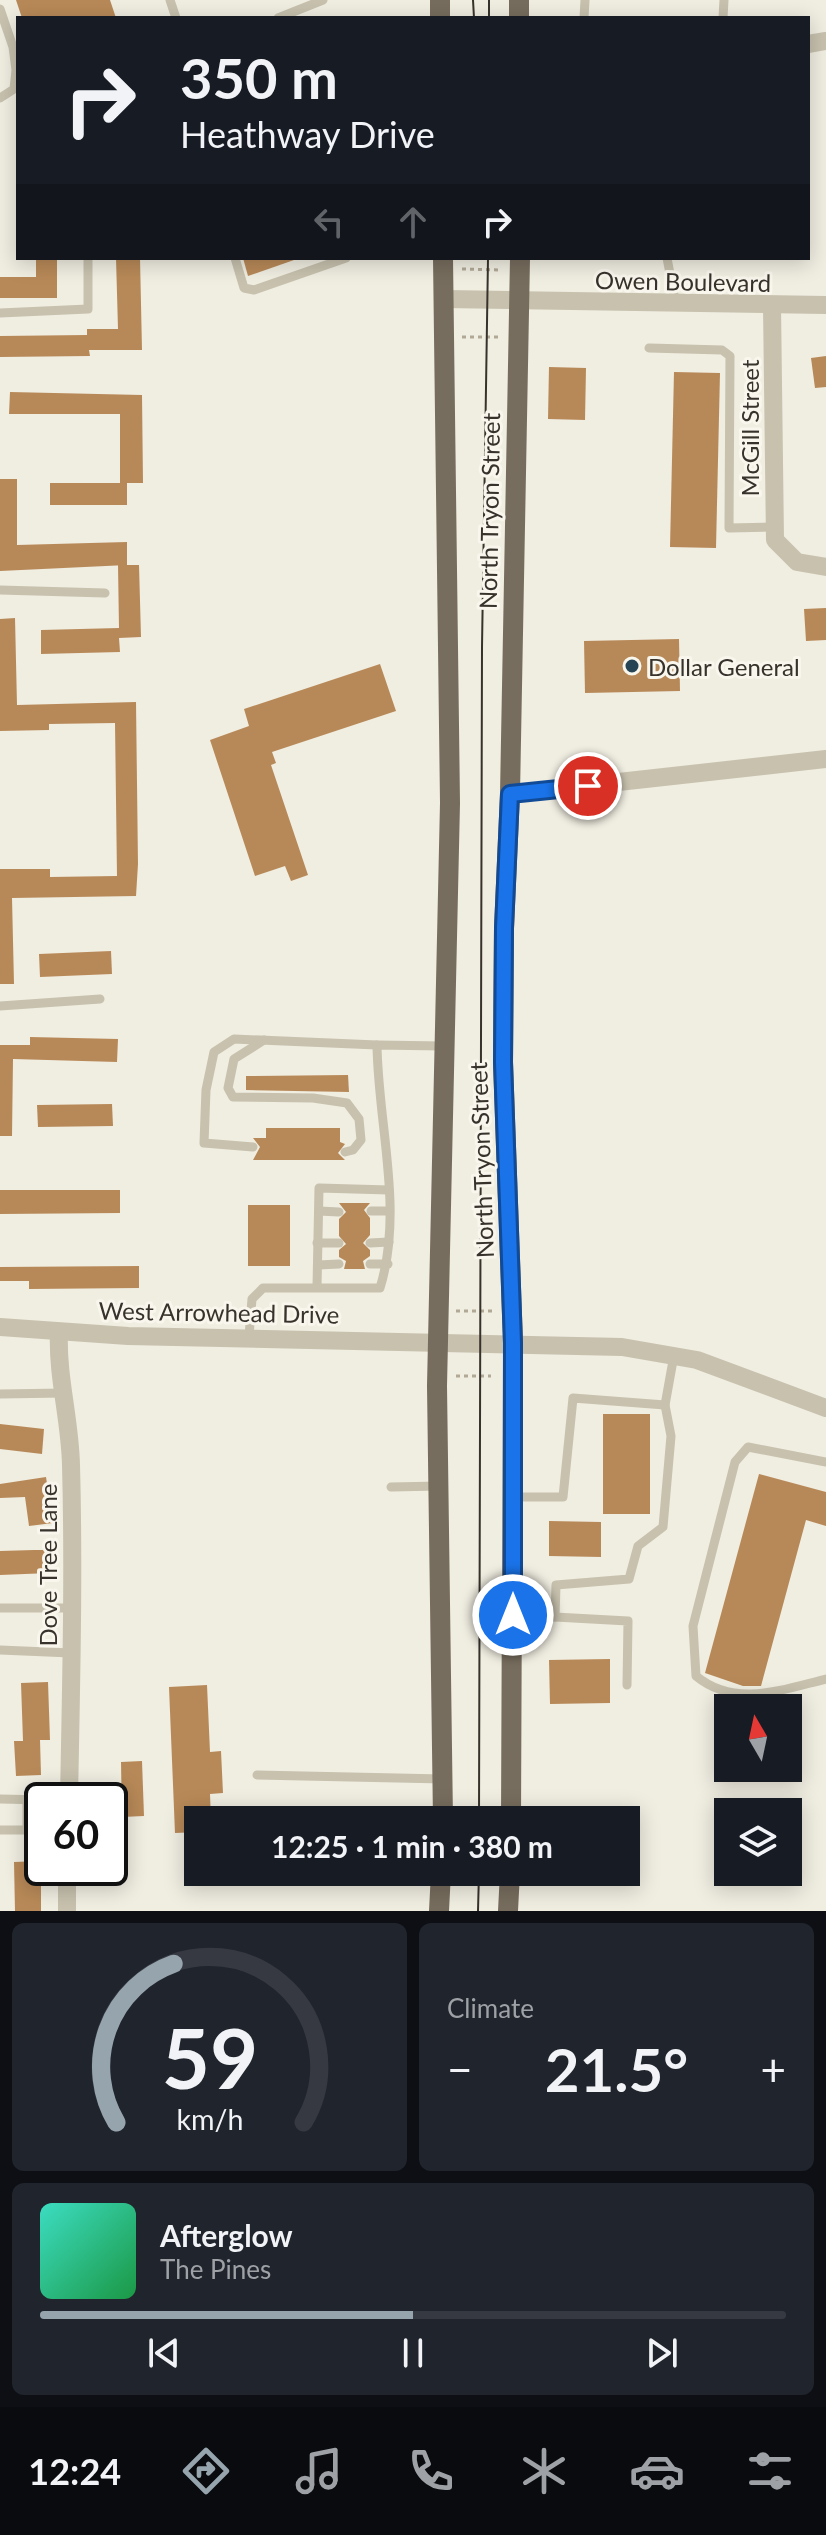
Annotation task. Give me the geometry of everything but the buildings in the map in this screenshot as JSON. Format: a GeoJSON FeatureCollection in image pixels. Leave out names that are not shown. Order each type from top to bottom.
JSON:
{"type":"FeatureCollection","features":[{"type":"Feature","properties":{"kind":"main road","name":"North Tryon Street"},"geometry":{"type":"LineString","coordinates":[[443,260],[450,803],[442,1046],[438,1340],[443,1806]]}},
{"type":"Feature","properties":{"kind":"main road","name":"North Tryon Street"},"geometry":{"type":"LineString","coordinates":[[511,1806],[513,1343],[503,1062],[520,302],[513,264]]}},
{"type":"Feature","properties":{"kind":"main road"},"geometry":{"type":"LineString","coordinates":[[439,1911],[440,1886]]}},
{"type":"Feature","properties":{"kind":"main road"},"geometry":{"type":"LineString","coordinates":[[508,1911],[509,1886]]}},
{"type":"Feature","properties":{"kind":"street","name":"Owen Boulevard"},"geometry":{"type":"LineString","coordinates":[[444,299],[826,305]]}},
{"type":"Feature","properties":{"kind":"street","name":"McGill Street"},"geometry":{"type":"LineString","coordinates":[[772,306],[773,527],[779,548],[797,562],[826,567]]}},
{"type":"Feature","properties":{"kind":"street"},"geometry":{"type":"LineString","coordinates":[[510,794],[826,759]]}},
{"type":"Feature","properties":{"kind":"street","name":"West Arrowhead Drive"},"geometry":{"type":"LineString","coordinates":[[0,1327],[59,1332],[622,1347],[674,1355],[734,1372],[826,1408]]}},
{"type":"Feature","properties":{"kind":"street","name":"Dove Tree Lane"},"geometry":{"type":"LineString","coordinates":[[59,1332],[72,1468],[69,1782]]}},
{"type":"Feature","properties":{"kind":"street"},"geometry":{"type":"LineString","coordinates":[[67,1886],[67,1911]]}},
{"type":"Feature","properties":{"kind":"lane"},"geometry":{"type":"LineString","coordinates":[[283,16],[323,0]]}},
{"type":"Feature","properties":{"kind":"lane"},"geometry":{"type":"LineString","coordinates":[[0,9],[16,70],[14,89],[0,98]]}},
{"type":"Feature","properties":{"kind":"lane"},"geometry":{"type":"LineString","coordinates":[[0,313],[88,309],[88,260]]}},
{"type":"Feature","properties":{"kind":"lane"},"geometry":{"type":"LineString","coordinates":[[236,260],[244,288],[254,290],[340,260]]}},
{"type":"Feature","properties":{"kind":"lane"},"geometry":{"type":"LineString","coordinates":[[667,260],[676,305]]}},
{"type":"Feature","properties":{"kind":"lane"},"geometry":{"type":"LineString","coordinates":[[649,348],[722,350],[730,356],[729,528],[773,527]]}},
{"type":"Feature","properties":{"kind":"lane"},"geometry":{"type":"LineString","coordinates":[[0,590],[105,593]]}},
{"type":"Feature","properties":{"kind":"lane"},"geometry":{"type":"LineString","coordinates":[[0,1006],[100,999]]}},
{"type":"Feature","properties":{"kind":"lane"},"geometry":{"type":"LineString","coordinates":[[253,1147],[204,1143],[206,1090],[214,1052],[234,1039],[442,1046]]}},
{"type":"Feature","properties":{"kind":"lane"},"geometry":{"type":"LineString","coordinates":[[264,1040],[234,1059],[228,1088],[233,1097],[313,1098],[347,1103],[359,1119],[361,1140],[353,1150],[345,1152]]}},
{"type":"Feature","properties":{"kind":"lane"},"geometry":{"type":"LineString","coordinates":[[249,1336],[252,1299],[263,1288],[380,1288],[388,1264],[389,1190],[377,1045]]}},
{"type":"Feature","properties":{"kind":"lane"},"geometry":{"type":"LineString","coordinates":[[317,1287],[319,1188],[389,1190]]}},
{"type":"Feature","properties":{"kind":"lane"},"geometry":{"type":"LineString","coordinates":[[319,1211],[339,1212]]}},
{"type":"Feature","properties":{"kind":"lane"},"geometry":{"type":"LineString","coordinates":[[371,1211],[389,1211]]}},
{"type":"Feature","properties":{"kind":"lane"},"geometry":{"type":"LineString","coordinates":[[370,1243],[389,1242]]}},
{"type":"Feature","properties":{"kind":"lane"},"geometry":{"type":"LineString","coordinates":[[317,1243],[339,1243]]}},
{"type":"Feature","properties":{"kind":"lane"},"geometry":{"type":"LineString","coordinates":[[318,1265],[339,1264]]}},
{"type":"Feature","properties":{"kind":"lane"},"geometry":{"type":"LineString","coordinates":[[370,1264],[388,1264]]}},
{"type":"Feature","properties":{"kind":"lane"},"geometry":{"type":"LineString","coordinates":[[555,1617],[556,1585],[629,1579],[638,1546],[663,1527],[671,1436],[665,1405],[674,1355]]}},
{"type":"Feature","properties":{"kind":"lane"},"geometry":{"type":"LineString","coordinates":[[0,1394],[64,1393]]}},
{"type":"Feature","properties":{"kind":"lane"},"geometry":{"type":"LineString","coordinates":[[513,1497],[563,1497],[573,1398],[665,1405]]}},
{"type":"Feature","properties":{"kind":"lane"},"geometry":{"type":"LineString","coordinates":[[826,1462],[748,1447],[735,1462],[693,1626],[696,1676],[711,1688],[751,1697],[826,1679]]}},
{"type":"Feature","properties":{"kind":"lane"},"geometry":{"type":"LineString","coordinates":[[391,1487],[440,1486]]}},
{"type":"Feature","properties":{"kind":"lane"},"geometry":{"type":"LineString","coordinates":[[0,1608],[71,1608]]}},
{"type":"Feature","properties":{"kind":"lane"},"geometry":{"type":"LineString","coordinates":[[513,1615],[628,1621],[627,1685]]}},
{"type":"Feature","properties":{"kind":"lane"},"geometry":{"type":"LineString","coordinates":[[0,1650],[71,1653]]}},
{"type":"Feature","properties":{"kind":"lane"},"geometry":{"type":"LineString","coordinates":[[257,1775],[444,1779]]}},
{"type":"Feature","properties":{"kind":"lane"},"geometry":{"type":"LineString","coordinates":[[0,1799],[24,1799]]}},
{"type":"Feature","properties":{"kind":"lane"},"geometry":{"type":"LineString","coordinates":[[0,1830],[24,1830]]}},
{"type":"Feature","properties":{"kind":"path"},"geometry":{"type":"LineString","coordinates":[[462,269],[513,264]]}},
{"type":"Feature","properties":{"kind":"path"},"geometry":{"type":"LineString","coordinates":[[454,337],[498,337]]}},
{"type":"Feature","properties":{"kind":"path"},"geometry":{"type":"LineString","coordinates":[[456,1311],[499,1311]]}},
{"type":"Feature","properties":{"kind":"path"},"geometry":{"type":"LineString","coordinates":[[448,1376],[491,1376]]}},
{"type":"Feature","properties":{"kind":"tram line"},"geometry":{"type":"LineString","coordinates":[[473,0],[474,16]]}},
{"type":"Feature","properties":{"kind":"tram line"},"geometry":{"type":"LineString","coordinates":[[489,0],[489,16]]}},
{"type":"Feature","properties":{"kind":"tram line"},"geometry":{"type":"LineString","coordinates":[[479,1806],[482,647],[488,260]]}},
{"type":"Feature","properties":{"kind":"tram line"},"geometry":{"type":"LineString","coordinates":[[478,1911],[479,1886]]}},
{"type":"Feature","properties":{"kind":"place","name":"Dollar General"},"geometry":{"type":"Point","coordinates":[632,666]}},
{"type":"Feature","properties":{"kind":"route"},"geometry":{"type":"LineString","coordinates":[[513,1615],[513,1343],[503,1062],[504,928],[510,794],[588,786]]}}]}
